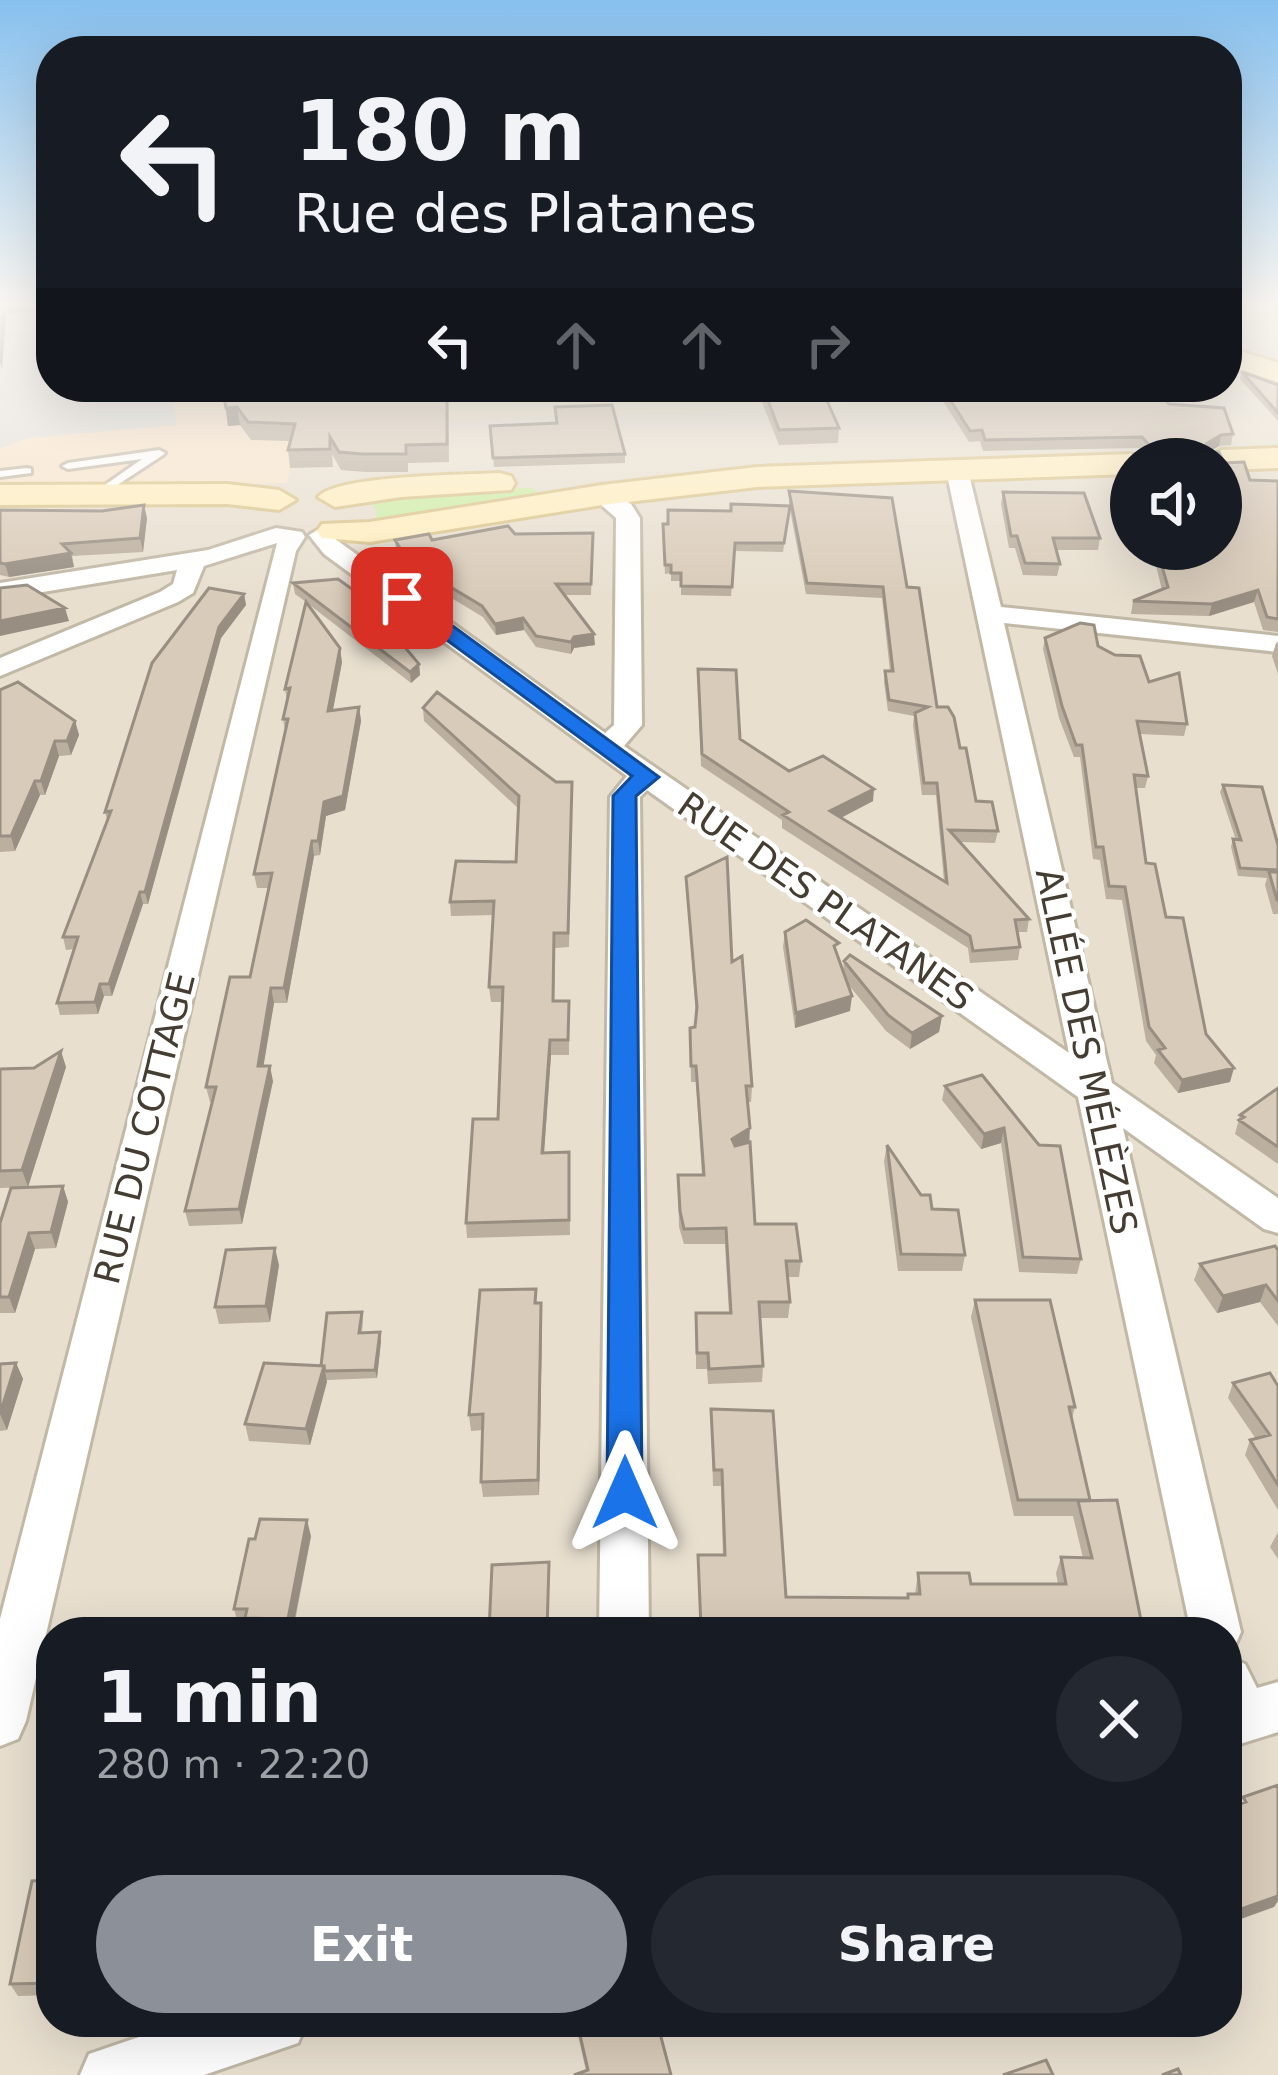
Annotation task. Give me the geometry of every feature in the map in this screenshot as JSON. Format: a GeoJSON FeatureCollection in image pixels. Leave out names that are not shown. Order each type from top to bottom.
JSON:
{"type":"FeatureCollection","features":[{"type":"Feature","properties":{"kind":"main road"},"geometry":{"type":"LineString","coordinates":[[1242,459],[1278,458]]}},
{"type":"Feature","properties":{"kind":"main road"},"geometry":{"type":"LineString","coordinates":[[5,489],[96,496],[227,494],[289,523],[401,487],[1110,465]]}},
{"type":"Feature","properties":{"kind":"main road"},"geometry":{"type":"LineString","coordinates":[[5,489],[208,500],[289,523],[370,532],[602,495],[757,477]]}},
{"type":"Feature","properties":{"kind":"street","name":"ALLÉE DES MÉLÈZES"},"geometry":{"type":"LineString","coordinates":[[957,470],[1213,1617]]}},
{"type":"Feature","properties":{"kind":"street"},"geometry":{"type":"LineString","coordinates":[[602,495],[628,518],[628,725],[620,736],[604,744]]}},
{"type":"Feature","properties":{"kind":"street"},"geometry":{"type":"LineString","coordinates":[[0,591],[193,562],[289,523]]}},
{"type":"Feature","properties":{"kind":"street","name":"RUE DES PLATANES"},"geometry":{"type":"LineString","coordinates":[[289,523],[333,549],[647,777],[1278,1218]]}},
{"type":"Feature","properties":{"kind":"street","name":"RUE DU COTTAGE"},"geometry":{"type":"LineString","coordinates":[[0,1720],[289,523]]}},
{"type":"Feature","properties":{"kind":"street"},"geometry":{"type":"LineString","coordinates":[[0,668],[184,588],[193,562]]}},
{"type":"Feature","properties":{"kind":"street"},"geometry":{"type":"LineString","coordinates":[[989,614],[1278,644]]}},
{"type":"Feature","properties":{"kind":"street"},"geometry":{"type":"LineString","coordinates":[[624,1617],[625,796],[631,786],[647,777]]}},
{"type":"Feature","properties":{"kind":"street"},"geometry":{"type":"LineString","coordinates":[[110,2075],[230,2037]]}},
{"type":"Feature","properties":{"kind":"lane"},"geometry":{"type":"LineString","coordinates":[[68,466],[158,446],[96,496]]}},
{"type":"Feature","properties":{"kind":"shaded area"},"geometry":{"type":"Polygon","coordinates":[[[0,402],[1278,402],[1278,2075],[0,2075],[0,402]]]}},
{"type":"Feature","properties":{"kind":"shaded area"},"geometry":{"type":"Polygon","coordinates":[[[0,402],[306,402],[287,483],[0,491],[0,402]]]}},
{"type":"Feature","properties":{"kind":"shaded area"},"geometry":{"type":"Polygon","coordinates":[[[0,402],[173,402],[177,425],[28,438],[0,449],[0,402]]]}},
{"type":"Feature","properties":{"kind":"shaded area"},"geometry":{"type":"Polygon","coordinates":[[[306,402],[935,402],[301,425],[306,402]]]}},
{"type":"Feature","properties":{"kind":"green space"},"geometry":{"type":"Polygon","coordinates":[[[535,489],[536,497],[373,523],[377,514],[371,499],[407,492],[535,489]]]}},
{"type":"Feature","properties":{"kind":"building"},"geometry":{"type":"Polygon","coordinates":[[[225,402],[447,402],[447,444],[406,445],[406,454],[363,454],[339,452],[330,437],[330,449],[288,450],[295,424],[248,422],[237,407],[226,408],[225,402]]]}},
{"type":"Feature","properties":{"kind":"building"},"geometry":{"type":"Polygon","coordinates":[[[769,402],[828,402],[839,428],[779,430],[769,402]]]}},
{"type":"Feature","properties":{"kind":"building"},"geometry":{"type":"Polygon","coordinates":[[[952,402],[1167,402],[1224,408],[1233,434],[985,440],[982,430],[970,431],[952,402]]]}},
{"type":"Feature","properties":{"kind":"building"},"geometry":{"type":"Polygon","coordinates":[[[612,405],[625,454],[493,458],[490,426],[557,423],[555,407],[612,405]]]}},
{"type":"Feature","properties":{"kind":"building"},"geometry":{"type":"Polygon","coordinates":[[[1242,462],[1250,480],[1278,481],[1278,619],[1267,617],[1258,590],[1212,604],[1133,601],[1168,587],[1163,570],[1242,570],[1242,462]]]}},
{"type":"Feature","properties":{"kind":"building"},"geometry":{"type":"Polygon","coordinates":[[[789,491],[892,498],[907,587],[919,588],[937,707],[948,707],[954,717],[960,748],[966,748],[976,801],[992,802],[998,831],[949,830],[1029,919],[1015,920],[1020,947],[973,951],[970,936],[783,815],[789,812],[702,754],[698,669],[736,670],[740,739],[789,771],[823,756],[874,789],[830,811],[947,883],[937,783],[924,783],[915,713],[928,707],[889,700],[885,671],[893,671],[883,587],[807,583],[789,491]]]}},
{"type":"Feature","properties":{"kind":"building"},"geometry":{"type":"Polygon","coordinates":[[[1003,492],[1084,493],[1100,538],[1053,538],[1060,564],[1025,563],[1017,536],[1011,536],[1003,492]]]}},
{"type":"Feature","properties":{"kind":"building"},"geometry":{"type":"Polygon","coordinates":[[[731,504],[790,506],[784,543],[735,543],[732,587],[681,586],[681,573],[671,573],[671,565],[665,565],[663,524],[668,524],[668,510],[731,511],[731,504]]]}},
{"type":"Feature","properties":{"kind":"building"},"geometry":{"type":"Polygon","coordinates":[[[144,505],[140,538],[62,544],[71,553],[0,563],[0,510],[102,511],[144,505]]]}},
{"type":"Feature","properties":{"kind":"building"},"geometry":{"type":"Polygon","coordinates":[[[508,526],[515,534],[593,533],[591,584],[556,584],[594,634],[574,637],[571,642],[536,636],[523,618],[495,624],[482,606],[413,569],[395,540],[429,534],[432,540],[508,526]]]}},
{"type":"Feature","properties":{"kind":"building"},"geometry":{"type":"Polygon","coordinates":[[[338,579],[363,597],[419,664],[410,672],[293,583],[338,579]]]}},
{"type":"Feature","properties":{"kind":"building"},"geometry":{"type":"Polygon","coordinates":[[[27,585],[65,608],[0,621],[0,588],[27,585]]]}},
{"type":"Feature","properties":{"kind":"building"},"geometry":{"type":"Polygon","coordinates":[[[209,588],[244,594],[219,627],[145,892],[140,892],[109,984],[100,984],[95,1002],[57,1003],[78,937],[63,937],[111,811],[105,812],[152,663],[209,588]]]}},
{"type":"Feature","properties":{"kind":"building"},"geometry":{"type":"Polygon","coordinates":[[[306,602],[340,648],[328,711],[359,707],[343,796],[324,802],[284,988],[271,988],[258,1066],[270,1066],[239,1209],[185,1211],[216,1087],[206,1087],[230,977],[250,977],[272,873],[254,874],[288,719],[283,719],[290,688],[285,689],[306,602]]]}},
{"type":"Feature","properties":{"kind":"building"},"geometry":{"type":"Polygon","coordinates":[[[1080,623],[1094,625],[1098,646],[1115,655],[1140,656],[1149,682],[1179,673],[1187,724],[1137,721],[1148,776],[1134,775],[1146,863],[1155,864],[1166,917],[1183,918],[1206,1034],[1234,1068],[1182,1080],[1158,1050],[1165,1048],[1149,1027],[1125,887],[1109,886],[1103,847],[1096,847],[1082,745],[1076,745],[1062,706],[1045,638],[1080,623]]]}},
{"type":"Feature","properties":{"kind":"building"},"geometry":{"type":"Polygon","coordinates":[[[18,682],[75,721],[67,741],[55,741],[41,781],[35,781],[11,836],[0,836],[0,690],[18,682]]]}},
{"type":"Feature","properties":{"kind":"building"},"geometry":{"type":"Polygon","coordinates":[[[437,692],[556,782],[572,782],[568,933],[554,933],[553,1001],[569,1001],[568,1040],[550,1040],[542,1153],[569,1152],[569,1220],[466,1223],[473,1119],[498,1119],[503,987],[489,987],[494,901],[450,902],[456,861],[516,862],[519,796],[423,708],[437,692]]]}},
{"type":"Feature","properties":{"kind":"building"},"geometry":{"type":"Polygon","coordinates":[[[1223,785],[1262,787],[1278,845],[1278,870],[1240,868],[1233,839],[1241,840],[1223,785]]]}},
{"type":"Feature","properties":{"kind":"building"},"geometry":{"type":"Polygon","coordinates":[[[727,857],[732,962],[742,956],[752,1086],[746,1086],[750,1128],[732,1139],[735,1146],[750,1142],[755,1224],[796,1224],[801,1261],[786,1261],[790,1302],[759,1302],[763,1366],[709,1369],[708,1353],[697,1353],[696,1313],[731,1313],[726,1228],[684,1229],[680,1211],[678,1175],[704,1175],[696,1066],[691,1066],[690,1028],[695,1027],[697,1007],[686,877],[727,857]]]}},
{"type":"Feature","properties":{"kind":"building"},"geometry":{"type":"Polygon","coordinates":[[[1269,872],[1278,872],[1278,900],[1277,900],[1269,872]]]}},
{"type":"Feature","properties":{"kind":"building"},"geometry":{"type":"Polygon","coordinates":[[[806,920],[839,943],[834,946],[852,996],[796,1013],[785,932],[806,920]]]}},
{"type":"Feature","properties":{"kind":"building"},"geometry":{"type":"Polygon","coordinates":[[[850,955],[942,1016],[912,1033],[888,1015],[844,961],[850,955]]]}},
{"type":"Feature","properties":{"kind":"building"},"geometry":{"type":"Polygon","coordinates":[[[61,1051],[22,1170],[0,1171],[0,1069],[34,1068],[61,1051]]]}},
{"type":"Feature","properties":{"kind":"building"},"geometry":{"type":"Polygon","coordinates":[[[982,1075],[1039,1145],[1060,1146],[1081,1259],[1023,1257],[1004,1128],[984,1134],[945,1086],[982,1075]]]}},
{"type":"Feature","properties":{"kind":"building"},"geometry":{"type":"Polygon","coordinates":[[[1278,1088],[1278,1147],[1239,1120],[1278,1088]]]}},
{"type":"Feature","properties":{"kind":"building"},"geometry":{"type":"Polygon","coordinates":[[[887,1145],[921,1195],[930,1195],[932,1209],[958,1210],[965,1255],[901,1254],[887,1145]]]}},
{"type":"Feature","properties":{"kind":"building"},"geometry":{"type":"Polygon","coordinates":[[[63,1186],[51,1232],[29,1233],[9,1297],[0,1297],[0,1223],[11,1188],[63,1186]]]}},
{"type":"Feature","properties":{"kind":"building"},"geometry":{"type":"Polygon","coordinates":[[[1275,1246],[1278,1301],[1266,1285],[1223,1296],[1200,1264],[1275,1246]]]}},
{"type":"Feature","properties":{"kind":"building"},"geometry":{"type":"Polygon","coordinates":[[[275,1248],[266,1306],[215,1307],[226,1250],[275,1248]]]}},
{"type":"Feature","properties":{"kind":"building"},"geometry":{"type":"Polygon","coordinates":[[[536,1289],[535,1303],[541,1303],[538,1480],[481,1482],[483,1414],[469,1415],[480,1290],[536,1289]]]}},
{"type":"Feature","properties":{"kind":"building"},"geometry":{"type":"Polygon","coordinates":[[[975,1300],[1050,1300],[1090,1500],[1018,1500],[975,1300]]]}},
{"type":"Feature","properties":{"kind":"building"},"geometry":{"type":"Polygon","coordinates":[[[362,1312],[359,1333],[380,1332],[375,1370],[325,1371],[321,1366],[327,1313],[362,1312]]]}},
{"type":"Feature","properties":{"kind":"building"},"geometry":{"type":"Polygon","coordinates":[[[16,1363],[0,1414],[0,1364],[16,1363]]]}},
{"type":"Feature","properties":{"kind":"building"},"geometry":{"type":"Polygon","coordinates":[[[264,1363],[324,1366],[306,1429],[245,1424],[264,1363]]]}},
{"type":"Feature","properties":{"kind":"building"},"geometry":{"type":"Polygon","coordinates":[[[1270,1373],[1278,1386],[1278,1485],[1250,1440],[1270,1435],[1233,1383],[1270,1373]]]}},
{"type":"Feature","properties":{"kind":"building"},"geometry":{"type":"Polygon","coordinates":[[[711,1409],[773,1411],[786,1597],[908,1598],[908,1594],[920,1594],[918,1573],[969,1573],[971,1584],[1066,1584],[1061,1557],[1092,1558],[1078,1501],[1117,1500],[1140,1617],[701,1617],[698,1555],[725,1555],[722,1470],[714,1470],[711,1409]]]}},
{"type":"Feature","properties":{"kind":"building"},"geometry":{"type":"Polygon","coordinates":[[[260,1519],[307,1520],[288,1617],[245,1617],[247,1609],[234,1609],[249,1539],[255,1539],[260,1519]]]}},
{"type":"Feature","properties":{"kind":"building"},"geometry":{"type":"Polygon","coordinates":[[[549,1562],[547,1617],[490,1617],[492,1565],[549,1562]]]}},
{"type":"Feature","properties":{"kind":"building"},"geometry":{"type":"Polygon","coordinates":[[[1278,1785],[1278,1896],[1242,1909],[1242,1803],[1246,1802],[1243,1797],[1278,1785]]]}},
{"type":"Feature","properties":{"kind":"building"},"geometry":{"type":"Polygon","coordinates":[[[32,1881],[36,1881],[36,1983],[10,1984],[32,1881]]]}},
{"type":"Feature","properties":{"kind":"building"},"geometry":{"type":"Polygon","coordinates":[[[580,2037],[661,2037],[671,2075],[574,2075],[588,2070],[580,2037]]]}},
{"type":"Feature","properties":{"kind":"building"},"geometry":{"type":"Polygon","coordinates":[[[1046,2060],[1053,2075],[1003,2075],[1046,2060]]]}},
{"type":"Feature","properties":{"kind":"route"},"geometry":{"type":"LineString","coordinates":[[402,598],[647,777],[627,789],[625,796],[625,1493]]}}]}
